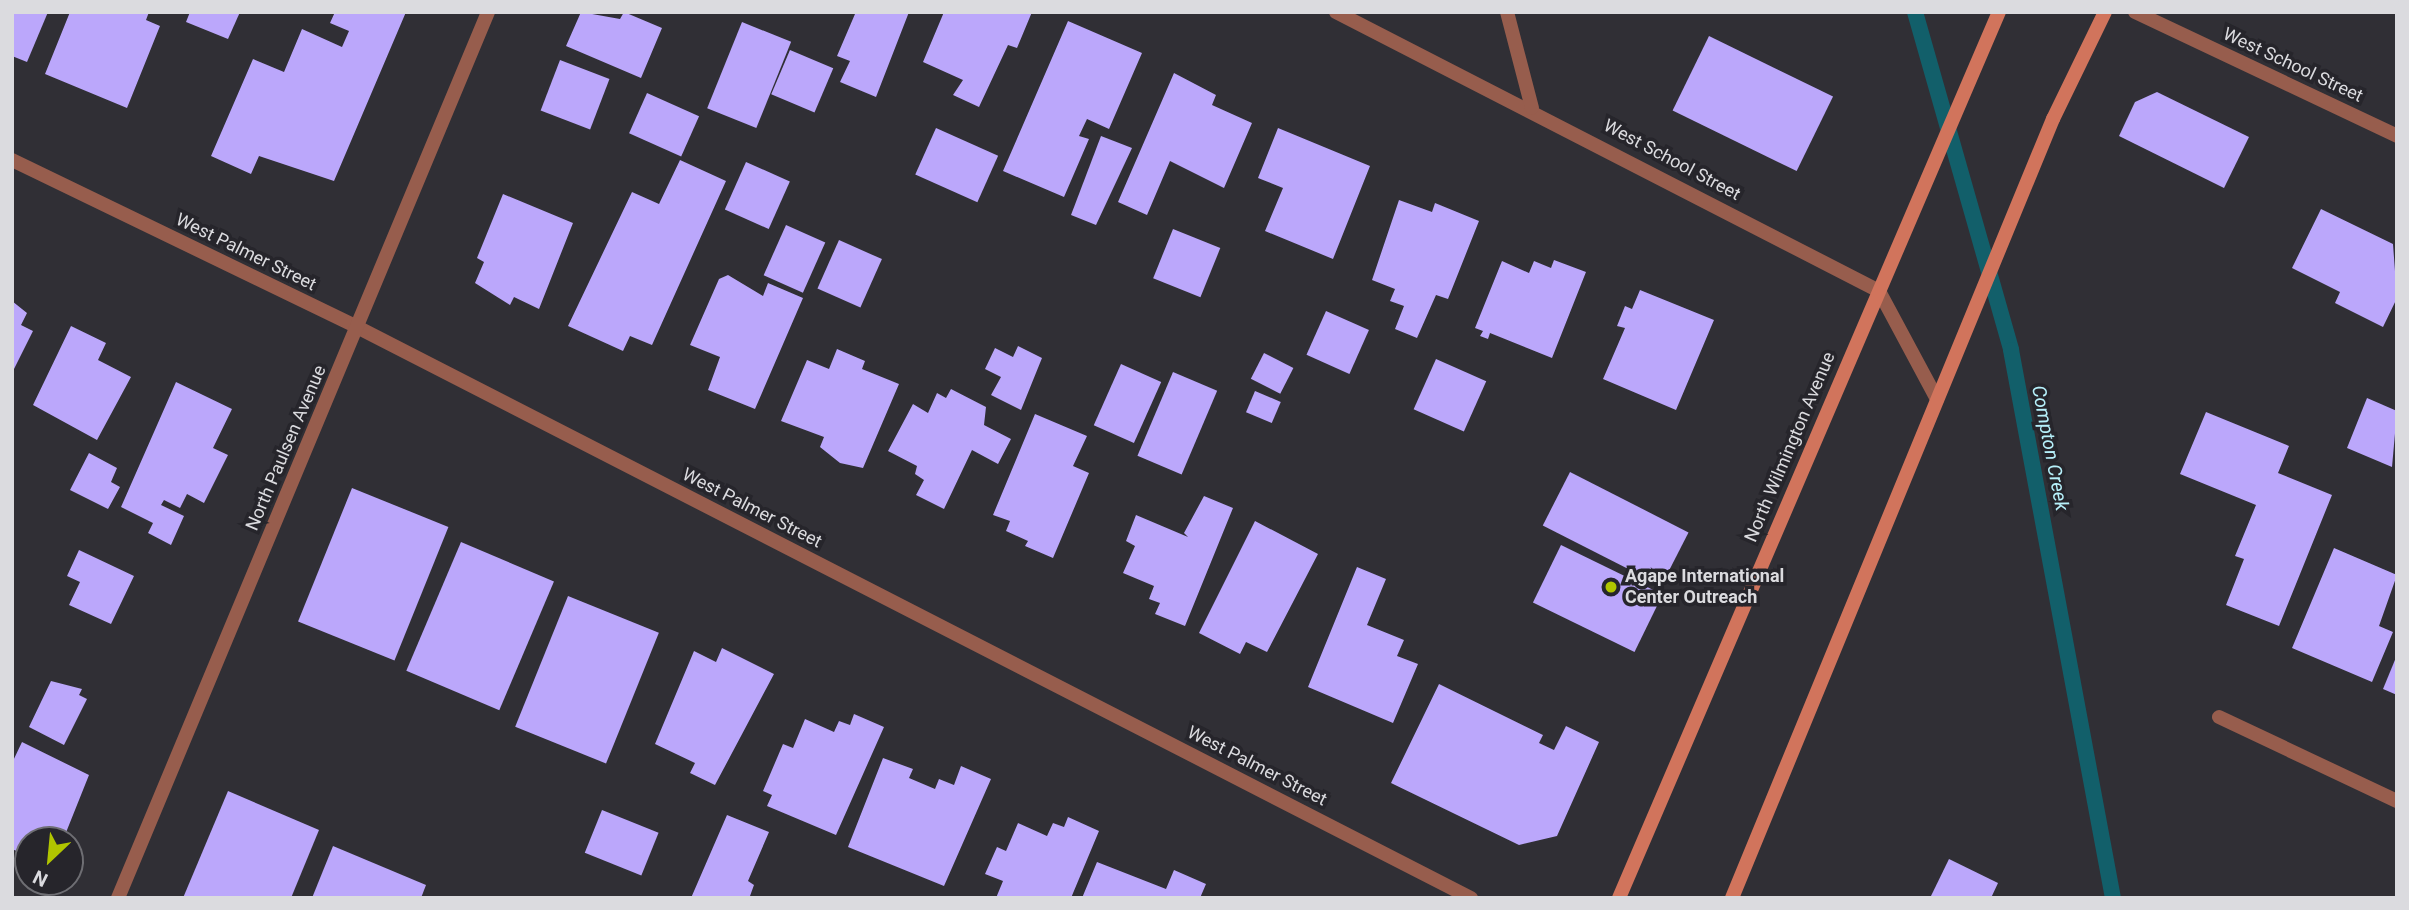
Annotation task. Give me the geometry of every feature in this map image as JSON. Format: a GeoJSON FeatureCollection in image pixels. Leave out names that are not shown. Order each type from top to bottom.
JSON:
{"type":"FeatureCollection","features":[{"type":"Feature","properties":{"kind":"main road","name":"North Wilmington Avenue"},"geometry":{"type":"LineString","coordinates":[[1619,898],[1999,12]]}},
{"type":"Feature","properties":{"kind":"main road"},"geometry":{"type":"LineString","coordinates":[[1732,898],[2053,119],[2105,12]]}},
{"type":"Feature","properties":{"kind":"street","name":"North Paulsen Avenue"},"geometry":{"type":"LineString","coordinates":[[118,898],[488,12]]}},
{"type":"Feature","properties":{"kind":"street","name":"West School Street"},"geometry":{"type":"LineString","coordinates":[[1336,12],[1532,108],[1879,290]]}},
{"type":"Feature","properties":{"kind":"street"},"geometry":{"type":"LineString","coordinates":[[1507,12],[1532,108]]}},
{"type":"Feature","properties":{"kind":"street","name":"West School Street"},"geometry":{"type":"LineString","coordinates":[[2135,12],[2397,136]]}},
{"type":"Feature","properties":{"kind":"street","name":"West Palmer Street"},"geometry":{"type":"LineString","coordinates":[[12,160],[357,327],[1471,898]]}},
{"type":"Feature","properties":{"kind":"street"},"geometry":{"type":"LineString","coordinates":[[1879,290],[1937,399]]}},
{"type":"Feature","properties":{"kind":"street"},"geometry":{"type":"LineString","coordinates":[[2219,717],[2397,801]]}},
{"type":"Feature","properties":{"kind":"building"},"geometry":{"type":"Polygon","coordinates":[[[12,12],[48,12],[27,62],[12,56],[12,12]]]}},
{"type":"Feature","properties":{"kind":"building"},"geometry":{"type":"Polygon","coordinates":[[[70,12],[149,12],[146,20],[160,26],[127,108],[45,74],[70,12]]]}},
{"type":"Feature","properties":{"kind":"building"},"geometry":{"type":"Polygon","coordinates":[[[190,12],[240,12],[228,39],[186,22],[190,12]]]}},
{"type":"Feature","properties":{"kind":"building"},"geometry":{"type":"Polygon","coordinates":[[[335,12],[406,12],[334,181],[259,156],[251,174],[211,156],[253,59],[284,72],[302,29],[342,47],[349,31],[330,23],[335,12]]]}},
{"type":"Feature","properties":{"kind":"building"},"geometry":{"type":"Polygon","coordinates":[[[581,12],[620,19],[624,12],[662,28],[641,78],[566,46],[581,12]]]}},
{"type":"Feature","properties":{"kind":"building"},"geometry":{"type":"Polygon","coordinates":[[[850,12],[909,12],[876,97],[840,82],[850,61],[837,56],[855,14],[850,12]]]}},
{"type":"Feature","properties":{"kind":"building"},"geometry":{"type":"Polygon","coordinates":[[[944,12],[1032,12],[1017,48],[1008,45],[979,107],[953,95],[963,80],[923,62],[944,12]]]}},
{"type":"Feature","properties":{"kind":"building"},"geometry":{"type":"Polygon","coordinates":[[[1068,21],[1142,53],[1109,129],[1087,119],[1079,136],[1089,139],[1064,197],[1003,171],[1068,21]]]}},
{"type":"Feature","properties":{"kind":"building"},"geometry":{"type":"Polygon","coordinates":[[[742,22],[791,42],[756,128],[707,108],[742,22]]]}},
{"type":"Feature","properties":{"kind":"building"},"geometry":{"type":"Polygon","coordinates":[[[1709,36],[1833,96],[1797,171],[1673,111],[1709,36]]]}},
{"type":"Feature","properties":{"kind":"building"},"geometry":{"type":"Polygon","coordinates":[[[790,50],[833,68],[815,113],[771,94],[790,50]]]}},
{"type":"Feature","properties":{"kind":"building"},"geometry":{"type":"Polygon","coordinates":[[[560,60],[609,79],[590,129],[541,110],[560,60]]]}},
{"type":"Feature","properties":{"kind":"building"},"geometry":{"type":"Polygon","coordinates":[[[1174,73],[1216,95],[1212,105],[1252,123],[1224,188],[1170,161],[1147,215],[1118,202],[1174,73]]]}},
{"type":"Feature","properties":{"kind":"building"},"geometry":{"type":"Polygon","coordinates":[[[2157,92],[2249,137],[2224,188],[2119,136],[2135,102],[2157,92]]]}},
{"type":"Feature","properties":{"kind":"building"},"geometry":{"type":"Polygon","coordinates":[[[647,93],[699,116],[681,156],[629,133],[647,93]]]}},
{"type":"Feature","properties":{"kind":"building"},"geometry":{"type":"Polygon","coordinates":[[[936,128],[998,156],[977,202],[915,175],[936,128]]]}},
{"type":"Feature","properties":{"kind":"building"},"geometry":{"type":"Polygon","coordinates":[[[1278,128],[1370,166],[1333,259],[1265,231],[1283,188],[1258,178],[1278,128]]]}},
{"type":"Feature","properties":{"kind":"building"},"geometry":{"type":"Polygon","coordinates":[[[1101,136],[1132,148],[1096,225],[1071,215],[1101,136]]]}},
{"type":"Feature","properties":{"kind":"building"},"geometry":{"type":"Polygon","coordinates":[[[680,160],[726,181],[652,345],[630,336],[623,351],[568,326],[632,192],[659,204],[680,160]]]}},
{"type":"Feature","properties":{"kind":"building"},"geometry":{"type":"Polygon","coordinates":[[[746,162],[790,182],[769,229],[725,210],[746,162]]]}},
{"type":"Feature","properties":{"kind":"building"},"geometry":{"type":"Polygon","coordinates":[[[503,194],[573,223],[539,309],[514,297],[510,305],[475,283],[484,262],[477,258],[503,194]]]}},
{"type":"Feature","properties":{"kind":"building"},"geometry":{"type":"Polygon","coordinates":[[[1399,200],[1432,212],[1435,203],[1479,221],[1448,299],[1436,295],[1417,338],[1395,329],[1404,306],[1390,301],[1395,289],[1372,280],[1399,200]]]}},
{"type":"Feature","properties":{"kind":"building"},"geometry":{"type":"Polygon","coordinates":[[[2321,209],[2393,244],[2397,298],[2383,327],[2335,303],[2340,292],[2292,268],[2321,209]]]}},
{"type":"Feature","properties":{"kind":"building"},"geometry":{"type":"Polygon","coordinates":[[[786,225],[825,242],[803,293],[764,275],[786,225]]]}},
{"type":"Feature","properties":{"kind":"building"},"geometry":{"type":"Polygon","coordinates":[[[1173,229],[1220,248],[1200,297],[1153,278],[1173,229]]]}},
{"type":"Feature","properties":{"kind":"building"},"geometry":{"type":"Polygon","coordinates":[[[839,240],[882,259],[860,308],[817,288],[839,240]]]}},
{"type":"Feature","properties":{"kind":"building"},"geometry":{"type":"Polygon","coordinates":[[[1554,260],[1586,272],[1552,358],[1490,333],[1488,339],[1480,336],[1483,331],[1475,328],[1502,261],[1529,273],[1534,261],[1551,268],[1554,260]]]}},
{"type":"Feature","properties":{"kind":"building"},"geometry":{"type":"Polygon","coordinates":[[[728,275],[763,296],[768,283],[803,298],[755,409],[708,390],[720,357],[690,345],[719,279],[728,275]]]}},
{"type":"Feature","properties":{"kind":"building"},"geometry":{"type":"Polygon","coordinates":[[[1640,290],[1714,320],[1676,410],[1603,379],[1625,328],[1617,326],[1625,306],[1632,309],[1640,290]]]}},
{"type":"Feature","properties":{"kind":"building"},"geometry":{"type":"Polygon","coordinates":[[[12,301],[27,313],[21,325],[33,331],[12,373],[12,301]]]}},
{"type":"Feature","properties":{"kind":"building"},"geometry":{"type":"Polygon","coordinates":[[[1326,311],[1369,330],[1349,374],[1306,355],[1326,311]]]}},
{"type":"Feature","properties":{"kind":"building"},"geometry":{"type":"Polygon","coordinates":[[[71,326],[106,343],[98,360],[131,377],[97,440],[33,405],[71,326]]]}},
{"type":"Feature","properties":{"kind":"building"},"geometry":{"type":"Polygon","coordinates":[[[1018,346],[1042,358],[1021,410],[991,395],[1001,377],[985,369],[995,348],[1013,357],[1018,346]]]}},
{"type":"Feature","properties":{"kind":"building"},"geometry":{"type":"Polygon","coordinates":[[[837,349],[865,361],[862,369],[899,384],[863,468],[840,463],[820,447],[824,437],[781,421],[807,360],[829,369],[837,349]]]}},
{"type":"Feature","properties":{"kind":"building"},"geometry":{"type":"Polygon","coordinates":[[[1264,353],[1293,368],[1280,394],[1251,379],[1264,353]]]}},
{"type":"Feature","properties":{"kind":"building"},"geometry":{"type":"Polygon","coordinates":[[[1436,359],[1486,381],[1464,432],[1414,409],[1436,359]]]}},
{"type":"Feature","properties":{"kind":"building"},"geometry":{"type":"Polygon","coordinates":[[[1121,364],[1161,382],[1134,443],[1094,425],[1121,364]]]}},
{"type":"Feature","properties":{"kind":"building"},"geometry":{"type":"Polygon","coordinates":[[[1173,372],[1217,391],[1182,475],[1137,456],[1173,372]]]}},
{"type":"Feature","properties":{"kind":"building"},"geometry":{"type":"Polygon","coordinates":[[[176,382],[232,409],[213,448],[228,455],[204,503],[187,494],[180,508],[164,500],[161,505],[184,516],[171,545],[148,533],[153,523],[121,507],[176,382]]]}},
{"type":"Feature","properties":{"kind":"building"},"geometry":{"type":"Polygon","coordinates":[[[951,389],[986,407],[984,425],[1011,439],[998,464],[972,450],[944,509],[916,495],[924,480],[915,474],[917,466],[888,451],[913,404],[928,413],[937,393],[946,398],[951,389]]]}},
{"type":"Feature","properties":{"kind":"building"},"geometry":{"type":"Polygon","coordinates":[[[1255,391],[1281,402],[1272,423],[1246,412],[1255,391]]]}},
{"type":"Feature","properties":{"kind":"building"},"geometry":{"type":"Polygon","coordinates":[[[2367,398],[2397,411],[2392,467],[2347,448],[2367,398]]]}},
{"type":"Feature","properties":{"kind":"building"},"geometry":{"type":"Polygon","coordinates":[[[2206,412],[2289,446],[2278,473],[2332,495],[2279,626],[2226,605],[2244,559],[2235,556],[2256,505],[2180,474],[2206,412]]]}},
{"type":"Feature","properties":{"kind":"building"},"geometry":{"type":"Polygon","coordinates":[[[1035,414],[1087,436],[1073,466],[1089,473],[1053,558],[1025,546],[1028,541],[1006,531],[1010,521],[993,515],[1035,414]]]}},
{"type":"Feature","properties":{"kind":"building"},"geometry":{"type":"Polygon","coordinates":[[[89,453],[117,468],[111,482],[120,487],[108,509],[70,490],[89,453]]]}},
{"type":"Feature","properties":{"kind":"building"},"geometry":{"type":"Polygon","coordinates":[[[1570,472],[1689,532],[1661,586],[1543,525],[1570,472]]]}},
{"type":"Feature","properties":{"kind":"building"},"geometry":{"type":"Polygon","coordinates":[[[352,488],[448,527],[394,660],[298,622],[352,488]]]}},
{"type":"Feature","properties":{"kind":"building"},"geometry":{"type":"Polygon","coordinates":[[[1204,496],[1233,508],[1185,626],[1155,614],[1160,603],[1149,599],[1154,586],[1123,573],[1135,546],[1126,541],[1136,515],[1188,537],[1184,533],[1204,496]]]}},
{"type":"Feature","properties":{"kind":"building"},"geometry":{"type":"Polygon","coordinates":[[[1255,521],[1318,554],[1267,652],[1246,642],[1240,654],[1199,633],[1255,521]]]}},
{"type":"Feature","properties":{"kind":"building"},"geometry":{"type":"Polygon","coordinates":[[[461,542],[554,581],[499,710],[406,671],[461,542]]]}},
{"type":"Feature","properties":{"kind":"building"},"geometry":{"type":"Polygon","coordinates":[[[1561,545],[1663,595],[1635,652],[1533,603],[1561,545]]]}},
{"type":"Feature","properties":{"kind":"building"},"geometry":{"type":"Polygon","coordinates":[[[2334,548],[2397,575],[2379,626],[2393,632],[2372,682],[2292,648],[2334,548]]]}},
{"type":"Feature","properties":{"kind":"building"},"geometry":{"type":"Polygon","coordinates":[[[79,550],[134,576],[111,624],[69,605],[80,582],[67,576],[79,550]]]}},
{"type":"Feature","properties":{"kind":"building"},"geometry":{"type":"Polygon","coordinates":[[[1357,567],[1386,579],[1367,625],[1404,640],[1397,656],[1418,664],[1393,723],[1308,687],[1357,567]]]}},
{"type":"Feature","properties":{"kind":"building"},"geometry":{"type":"Polygon","coordinates":[[[568,596],[659,633],[606,763],[515,727],[568,596]]]}},
{"type":"Feature","properties":{"kind":"building"},"geometry":{"type":"Polygon","coordinates":[[[722,648],[774,674],[715,785],[690,773],[695,763],[655,744],[694,651],[716,662],[722,648]]]}},
{"type":"Feature","properties":{"kind":"building"},"geometry":{"type":"Polygon","coordinates":[[[2397,655],[2397,695],[2383,689],[2397,655]]]}},
{"type":"Feature","properties":{"kind":"building"},"geometry":{"type":"Polygon","coordinates":[[[51,681],[82,689],[79,695],[87,699],[64,745],[29,727],[51,681]]]}},
{"type":"Feature","properties":{"kind":"building"},"geometry":{"type":"Polygon","coordinates":[[[1439,684],[1543,735],[1539,743],[1554,750],[1566,726],[1599,742],[1557,836],[1519,845],[1391,783],[1439,684]]]}},
{"type":"Feature","properties":{"kind":"building"},"geometry":{"type":"Polygon","coordinates":[[[854,714],[884,727],[836,835],[767,806],[772,795],[763,791],[783,744],[793,748],[805,719],[834,732],[839,721],[850,725],[854,714]]]}},
{"type":"Feature","properties":{"kind":"building"},"geometry":{"type":"Polygon","coordinates":[[[22,742],[89,775],[69,826],[14,826],[14,850],[12,849],[12,763],[22,742]]]}},
{"type":"Feature","properties":{"kind":"building"},"geometry":{"type":"Polygon","coordinates":[[[883,758],[913,769],[909,778],[935,789],[939,779],[954,785],[961,766],[991,779],[944,886],[848,847],[883,758]]]}},
{"type":"Feature","properties":{"kind":"building"},"geometry":{"type":"Polygon","coordinates":[[[228,791],[319,830],[291,898],[183,898],[228,791]]]}},
{"type":"Feature","properties":{"kind":"building"},"geometry":{"type":"Polygon","coordinates":[[[602,810],[659,833],[641,876],[585,853],[602,810]]]}},
{"type":"Feature","properties":{"kind":"building"},"geometry":{"type":"Polygon","coordinates":[[[727,815],[769,832],[748,881],[754,885],[750,896],[691,898],[727,815]]]}},
{"type":"Feature","properties":{"kind":"building"},"geometry":{"type":"Polygon","coordinates":[[[1068,817],[1099,831],[1071,898],[996,898],[1003,881],[985,874],[997,847],[1006,851],[1018,823],[1047,836],[1053,823],[1064,827],[1068,817]]]}},
{"type":"Feature","properties":{"kind":"building"},"geometry":{"type":"Polygon","coordinates":[[[333,846],[426,885],[421,898],[312,898],[333,846]]]}},
{"type":"Feature","properties":{"kind":"building"},"geometry":{"type":"Polygon","coordinates":[[[1949,859],[1998,883],[1991,898],[1930,898],[1949,859]]]}},
{"type":"Feature","properties":{"kind":"building"},"geometry":{"type":"Polygon","coordinates":[[[1097,862],[1166,889],[1174,870],[1206,884],[1200,898],[1082,898],[1097,862]]]}},
{"type":"Feature","properties":{"kind":"waterway","name":"Compton Creek"},"geometry":{"type":"LineString","coordinates":[[1915,12],[2011,350],[2113,898]]}},
{"type":"Feature","properties":{"kind":"place","name":"Agape International Center Outreach"},"geometry":{"type":"Point","coordinates":[1611,587]}}]}
